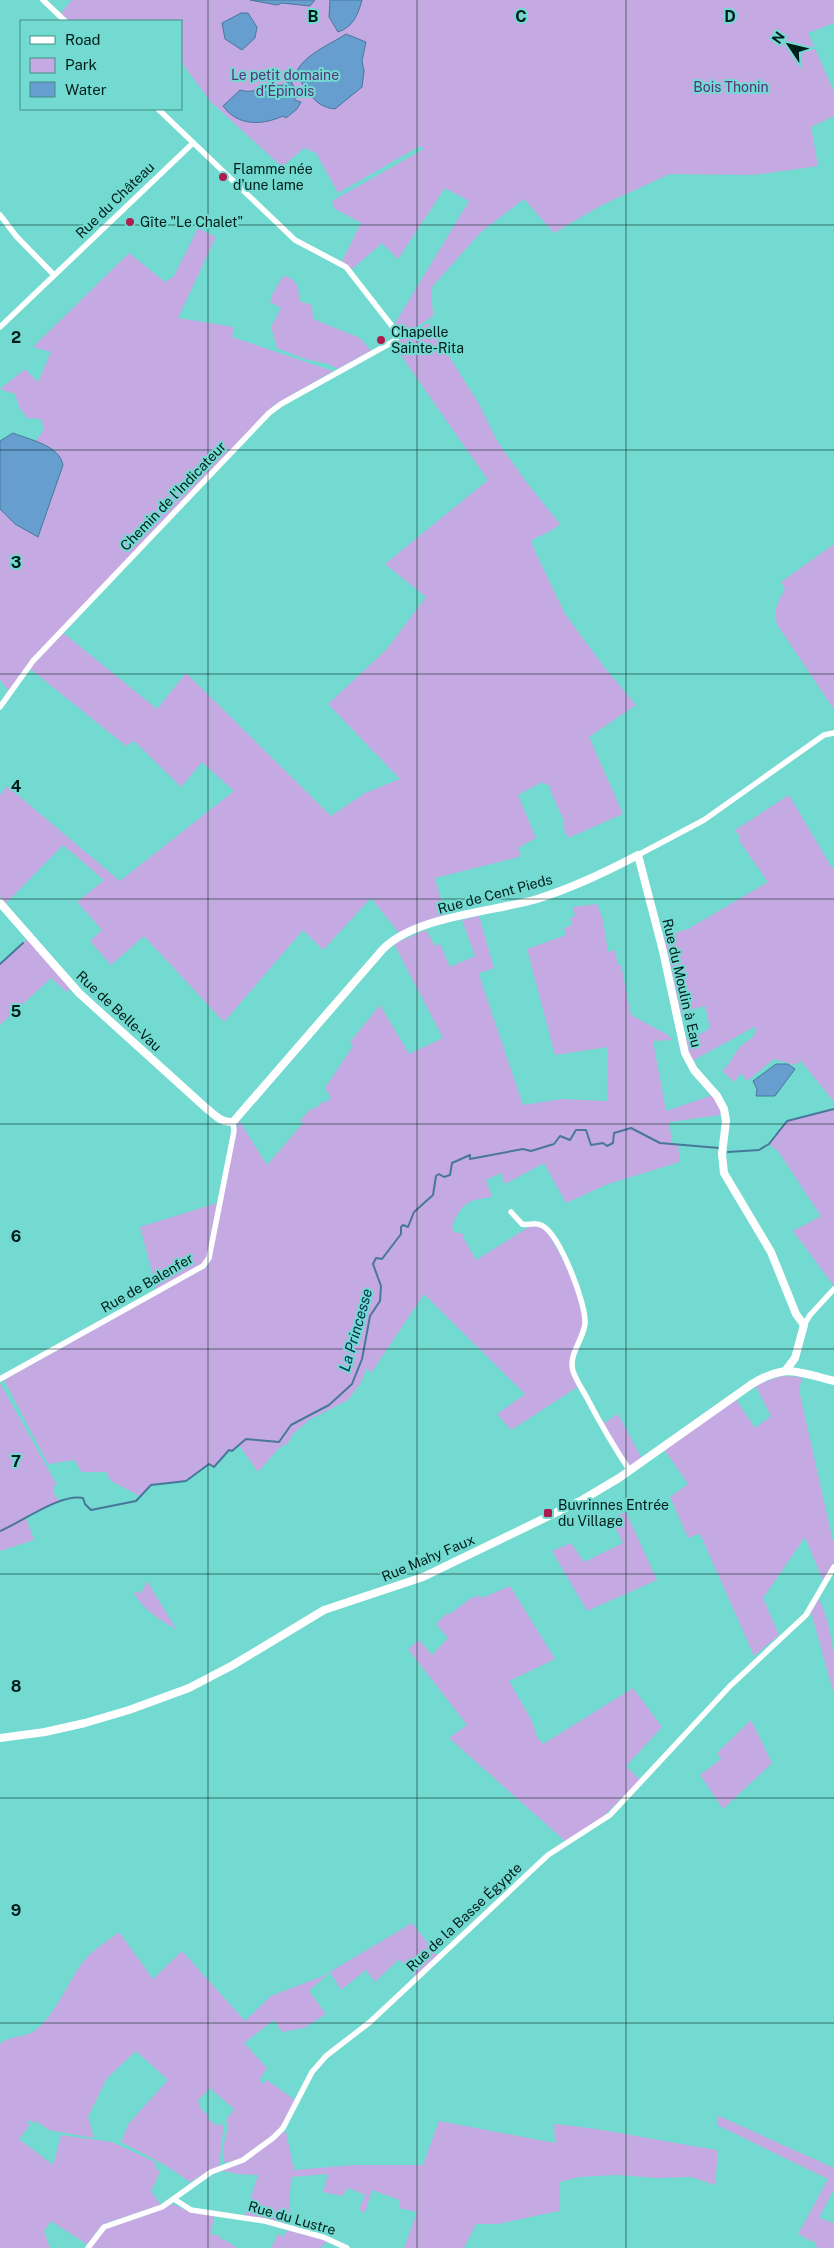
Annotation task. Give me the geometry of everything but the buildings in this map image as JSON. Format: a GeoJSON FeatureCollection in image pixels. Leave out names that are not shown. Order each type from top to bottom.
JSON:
{"type":"FeatureCollection","features":[{"type":"Feature","properties":{"kind":"street"},"geometry":{"type":"LineString","coordinates":[[43,0],[64,20]]}},
{"type":"Feature","properties":{"kind":"street"},"geometry":{"type":"LineString","coordinates":[[159,110],[194,143]]}},
{"type":"Feature","properties":{"kind":"street","name":"Rue du Château"},"geometry":{"type":"LineString","coordinates":[[0,327],[194,143]]}},
{"type":"Feature","properties":{"kind":"street","name":"Chemin de l'Indicateur"},"geometry":{"type":"LineString","coordinates":[[0,707],[33,661],[269,413],[280,404],[396,340],[392,326],[346,267],[296,240],[194,143]]}},
{"type":"Feature","properties":{"kind":"street"},"geometry":{"type":"LineString","coordinates":[[0,215],[16,236],[54,275]]}},
{"type":"Feature","properties":{"kind":"street","name":"Rue de Cent Pieds"},"geometry":{"type":"LineString","coordinates":[[233,1122],[392,942],[410,931],[539,898],[584,881],[704,820],[818,739],[824,735],[834,733]]}},
{"type":"Feature","properties":{"kind":"street","name":"Rue du Moulin à Eau"},"geometry":{"type":"LineString","coordinates":[[638,855],[660,941],[685,1053],[694,1070],[717,1096],[724,1108],[726,1121],[722,1154],[724,1172],[771,1252],[796,1314],[804,1325]]}},
{"type":"Feature","properties":{"kind":"street","name":"Rue de Belle-Vau"},"geometry":{"type":"LineString","coordinates":[[0,903],[79,992],[206,1108],[224,1122],[233,1122]]}},
{"type":"Feature","properties":{"kind":"street","name":"Rue de Balenfer"},"geometry":{"type":"LineString","coordinates":[[0,1380],[203,1266],[209,1258],[234,1132],[233,1122]]}},
{"type":"Feature","properties":{"kind":"street"},"geometry":{"type":"LineString","coordinates":[[511,1212],[522,1224],[542,1224],[557,1243],[575,1284],[584,1311],[584,1326],[573,1356],[574,1372],[597,1417],[630,1471]]}},
{"type":"Feature","properties":{"kind":"street"},"geometry":{"type":"LineString","coordinates":[[834,1290],[810,1314],[804,1325],[795,1358],[786,1370],[834,1381]]}},
{"type":"Feature","properties":{"kind":"street","name":"Rue Mahy Faux"},"geometry":{"type":"LineString","coordinates":[[0,1738],[45,1732],[86,1723],[179,1692],[232,1665],[324,1610],[423,1577],[582,1500],[630,1471],[752,1384],[772,1373],[786,1370]]}},
{"type":"Feature","properties":{"kind":"street","name":"Rue de la Basse Égypte"},"geometry":{"type":"LineString","coordinates":[[88,2248],[104,2227],[156,2210],[211,2172],[253,2154],[280,2132],[312,2072],[326,2056],[370,2022],[548,1855],[610,1815],[730,1686],[806,1615],[834,1567]]}},
{"type":"Feature","properties":{"kind":"street","name":"Rue du Lustre"},"geometry":{"type":"LineString","coordinates":[[174,2199],[191,2210],[265,2221],[323,2237],[347,2248]]}},
{"type":"Feature","properties":{"kind":"green space"},"geometry":{"type":"Polygon","coordinates":[[[72,0],[834,0],[834,23],[808,33],[834,92],[834,116],[811,127],[818,166],[754,175],[670,174],[600,206],[554,233],[524,199],[481,232],[431,288],[433,316],[402,336],[394,325],[469,201],[445,188],[398,259],[382,243],[352,269],[342,261],[361,223],[335,209],[332,201],[424,149],[420,146],[338,193],[316,153],[304,148],[282,167],[211,102],[182,63],[182,20],[68,20],[61,13],[72,0]]]}},
{"type":"Feature","properties":{"kind":"green space"},"geometry":{"type":"Polygon","coordinates":[[[198,228],[216,237],[178,318],[234,327],[232,337],[333,371],[273,406],[32,659],[9,691],[0,680],[0,509],[15,524],[38,537],[63,465],[55,450],[35,442],[44,429],[41,419],[27,418],[19,407],[15,394],[0,389],[25,369],[38,382],[51,352],[33,347],[129,253],[165,282],[174,276],[198,228]]]}},
{"type":"Feature","properties":{"kind":"green space"},"geometry":{"type":"Polygon","coordinates":[[[283,276],[292,279],[297,284],[299,301],[312,305],[313,319],[360,338],[371,351],[337,369],[329,364],[305,359],[277,348],[271,327],[281,308],[270,302],[283,276]]]}},
{"type":"Feature","properties":{"kind":"green space"},"geometry":{"type":"Polygon","coordinates":[[[428,323],[479,404],[497,441],[560,524],[531,541],[535,551],[565,614],[604,667],[636,705],[589,737],[623,814],[568,838],[564,829],[564,821],[550,790],[551,787],[542,782],[518,795],[536,838],[518,848],[521,854],[519,857],[435,878],[446,918],[400,934],[371,898],[323,950],[303,930],[224,1022],[144,936],[111,965],[90,941],[102,930],[77,902],[104,880],[63,845],[6,903],[0,897],[0,795],[7,786],[120,881],[234,791],[202,762],[181,787],[134,741],[126,746],[29,668],[62,632],[157,709],[186,673],[331,816],[365,793],[400,779],[328,704],[386,650],[426,597],[385,564],[488,480],[393,344],[428,323]]]}},
{"type":"Feature","properties":{"kind":"green space"},"geometry":{"type":"Polygon","coordinates":[[[834,544],[833,708],[778,626],[776,612],[785,589],[781,582],[834,544]]]}},
{"type":"Feature","properties":{"kind":"green space"},"geometry":{"type":"Polygon","coordinates":[[[789,795],[832,868],[834,867],[834,1102],[801,1061],[795,1065],[774,1059],[747,1081],[741,1073],[734,1082],[722,1071],[740,1047],[753,1037],[756,1026],[692,1061],[684,1039],[710,1028],[705,1006],[678,1013],[662,937],[688,929],[768,882],[740,842],[739,835],[735,830],[789,795]]]}},
{"type":"Feature","properties":{"kind":"green space"},"geometry":{"type":"Polygon","coordinates":[[[597,904],[603,920],[608,952],[615,950],[618,965],[621,965],[631,1015],[668,1035],[672,1040],[653,1041],[666,1111],[713,1095],[721,1110],[721,1115],[669,1122],[672,1143],[678,1144],[680,1162],[608,1184],[566,1203],[544,1163],[505,1184],[501,1173],[486,1180],[492,1197],[471,1201],[466,1204],[459,1212],[452,1226],[454,1232],[464,1234],[463,1237],[476,1260],[532,1225],[544,1228],[569,1272],[582,1310],[583,1325],[572,1356],[573,1367],[579,1386],[511,1430],[497,1414],[525,1394],[424,1294],[371,1373],[367,1368],[360,1384],[348,1400],[309,1420],[293,1434],[288,1443],[279,1448],[258,1472],[239,1445],[232,1451],[228,1451],[214,1467],[209,1464],[186,1481],[151,1485],[140,1496],[111,1481],[106,1472],[81,1472],[75,1460],[48,1464],[4,1380],[208,1266],[238,1122],[240,1122],[267,1165],[303,1123],[300,1120],[313,1107],[315,1109],[323,1101],[325,1103],[331,1098],[325,1088],[353,1046],[350,1042],[380,1005],[409,1054],[443,1038],[394,944],[426,930],[435,946],[440,944],[450,967],[475,956],[462,920],[479,916],[494,968],[479,973],[523,1105],[562,1099],[607,1101],[608,1047],[555,1055],[527,949],[566,935],[564,928],[572,925],[570,918],[575,916],[573,907],[597,904]]]}},
{"type":"Feature","properties":{"kind":"green space"},"geometry":{"type":"Polygon","coordinates":[[[29,938],[71,988],[67,992],[51,978],[0,1025],[0,964],[29,938]]]}},
{"type":"Feature","properties":{"kind":"green space"},"geometry":{"type":"Polygon","coordinates":[[[834,1109],[834,1286],[793,1231],[821,1216],[778,1151],[769,1144],[787,1121],[834,1109]]]}},
{"type":"Feature","properties":{"kind":"green space"},"geometry":{"type":"Polygon","coordinates":[[[217,1203],[207,1257],[201,1266],[157,1291],[140,1227],[217,1203]]]}},
{"type":"Feature","properties":{"kind":"green space"},"geometry":{"type":"Polygon","coordinates":[[[782,1376],[802,1377],[799,1390],[834,1546],[834,1562],[824,1583],[805,1537],[763,1598],[779,1635],[754,1656],[701,1536],[699,1534],[688,1538],[670,1497],[688,1484],[664,1449],[735,1398],[755,1428],[771,1416],[755,1385],[782,1376]]]}},
{"type":"Feature","properties":{"kind":"green space"},"geometry":{"type":"Polygon","coordinates":[[[0,1383],[57,1485],[53,1486],[53,1491],[61,1501],[26,1518],[34,1540],[0,1551],[0,1383]]]}},
{"type":"Feature","properties":{"kind":"green space"},"geometry":{"type":"Polygon","coordinates":[[[618,1414],[642,1459],[632,1466],[628,1465],[603,1424],[618,1414]]]}},
{"type":"Feature","properties":{"kind":"green space"},"geometry":{"type":"Polygon","coordinates":[[[626,1512],[657,1580],[587,1611],[552,1551],[571,1543],[584,1562],[623,1543],[611,1519],[626,1512]]]}},
{"type":"Feature","properties":{"kind":"green space"},"geometry":{"type":"Polygon","coordinates":[[[147,1581],[176,1629],[152,1614],[133,1592],[141,1593],[147,1581]]]}},
{"type":"Feature","properties":{"kind":"green space"},"geometry":{"type":"Polygon","coordinates":[[[510,1586],[555,1659],[509,1681],[532,1721],[537,1737],[543,1744],[633,1688],[662,1727],[626,1766],[640,1780],[602,1818],[565,1841],[449,1738],[467,1725],[408,1649],[419,1640],[432,1655],[448,1638],[436,1624],[447,1613],[450,1614],[472,1597],[474,1598],[479,1595],[482,1598],[510,1586]]]}},
{"type":"Feature","properties":{"kind":"green space"},"geometry":{"type":"Polygon","coordinates":[[[819,1599],[828,1623],[832,1646],[834,1695],[811,1612],[819,1599]]]}},
{"type":"Feature","properties":{"kind":"green space"},"geometry":{"type":"Polygon","coordinates":[[[751,1720],[772,1763],[723,1809],[700,1775],[721,1759],[717,1753],[751,1720]]]}},
{"type":"Feature","properties":{"kind":"green space"},"geometry":{"type":"Polygon","coordinates":[[[412,1923],[438,1956],[416,1977],[399,1959],[375,1982],[366,1970],[341,1990],[330,1972],[309,1991],[326,2014],[304,2028],[282,2032],[274,2020],[244,2043],[267,2068],[259,2080],[264,2084],[267,2080],[295,2100],[278,2130],[247,2155],[230,2162],[224,2162],[223,2150],[227,2129],[226,2120],[234,2109],[210,2088],[198,2101],[201,2109],[209,2116],[207,2118],[217,2126],[218,2124],[221,2126],[224,2122],[219,2166],[190,2182],[165,2165],[121,2142],[129,2123],[168,2080],[136,2051],[107,2078],[88,2117],[94,2138],[49,2130],[36,2121],[33,2123],[28,2120],[27,2122],[30,2125],[19,2139],[53,2165],[61,2135],[112,2142],[155,2162],[156,2168],[160,2172],[151,2191],[161,2205],[106,2223],[96,2232],[88,2245],[51,2221],[44,2231],[50,2248],[0,2248],[0,2044],[9,2039],[29,2034],[38,2028],[52,2013],[77,1970],[95,1950],[119,1932],[153,1979],[182,1951],[245,2021],[271,1996],[323,1976],[412,1923]]]}},
{"type":"Feature","properties":{"kind":"green space"},"geometry":{"type":"Polygon","coordinates":[[[717,2115],[834,2168],[834,2189],[819,2218],[834,2223],[834,2248],[817,2248],[815,2241],[813,2242],[798,2234],[828,2179],[717,2125],[717,2115]]]}},
{"type":"Feature","properties":{"kind":"green space"},"geometry":{"type":"Polygon","coordinates":[[[439,2121],[555,2143],[554,2124],[718,2150],[715,2185],[691,2177],[657,2178],[617,2175],[579,2177],[560,2182],[559,2211],[498,2224],[476,2224],[464,2248],[404,2248],[417,2212],[399,2208],[400,2200],[372,2190],[365,2213],[359,2210],[365,2195],[348,2188],[342,2196],[323,2192],[328,2174],[291,2177],[288,2227],[245,2216],[258,2175],[237,2174],[219,2170],[248,2160],[283,2132],[286,2132],[294,2170],[354,2165],[423,2165],[439,2121]]]}},
{"type":"Feature","properties":{"kind":"green space"},"geometry":{"type":"Polygon","coordinates":[[[172,2204],[188,2211],[214,2216],[211,2235],[218,2235],[222,2240],[237,2248],[91,2248],[104,2230],[172,2204]]]}},
{"type":"Feature","properties":{"kind":"green space"},"geometry":{"type":"Polygon","coordinates":[[[287,2230],[328,2241],[320,2248],[271,2248],[278,2234],[284,2237],[287,2230]]]}},
{"type":"Feature","properties":{"kind":"water"},"geometry":{"type":"Polygon","coordinates":[[[250,0],[315,0],[310,6],[282,3],[277,5],[250,0]]]}},
{"type":"Feature","properties":{"kind":"water"},"geometry":{"type":"Polygon","coordinates":[[[330,0],[362,0],[359,11],[351,24],[338,32],[329,17],[330,0]]]}},
{"type":"Feature","properties":{"kind":"water"},"geometry":{"type":"Polygon","coordinates":[[[241,13],[248,13],[257,27],[255,38],[242,50],[225,39],[222,23],[241,13]]]}},
{"type":"Feature","properties":{"kind":"water"},"geometry":{"type":"Polygon","coordinates":[[[346,34],[366,42],[362,61],[364,71],[362,87],[335,109],[328,108],[312,97],[296,74],[310,56],[346,34]]]}},
{"type":"Feature","properties":{"kind":"water"},"geometry":{"type":"Polygon","coordinates":[[[291,81],[298,95],[294,100],[301,102],[297,109],[286,118],[283,116],[259,122],[243,121],[229,113],[223,106],[240,90],[253,91],[267,85],[283,85],[291,81]]]}},
{"type":"Feature","properties":{"kind":"water"},"geometry":{"type":"Polygon","coordinates":[[[13,433],[50,448],[60,458],[63,465],[38,537],[15,524],[0,509],[0,441],[13,433]]]}},
{"type":"Feature","properties":{"kind":"water"},"geometry":{"type":"Polygon","coordinates":[[[776,1064],[788,1064],[795,1069],[775,1096],[756,1096],[757,1089],[753,1081],[776,1064]]]}},
{"type":"Feature","properties":{"kind":"waterway"},"geometry":{"type":"LineString","coordinates":[[0,964],[23,943]]}},
{"type":"Feature","properties":{"kind":"waterway","name":"La Princesse"},"geometry":{"type":"LineString","coordinates":[[728,1152],[759,1150],[769,1144],[787,1121],[834,1109]]}},
{"type":"Feature","properties":{"kind":"waterway","name":"La Princesse"},"geometry":{"type":"LineString","coordinates":[[0,1531],[64,1500],[83,1498],[85,1504],[91,1510],[136,1501],[151,1485],[186,1481],[209,1464],[214,1467],[229,1450],[232,1451],[246,1439],[279,1442],[291,1425],[329,1405],[352,1384],[362,1359],[370,1316],[380,1301],[381,1286],[373,1264],[376,1258],[382,1259],[401,1234],[401,1227],[403,1225],[408,1227],[414,1212],[433,1195],[436,1176],[439,1174],[444,1177],[450,1175],[452,1163],[470,1155],[470,1159],[523,1149],[531,1151],[554,1144],[560,1136],[570,1140],[576,1130],[586,1130],[591,1145],[603,1143],[607,1146],[613,1143],[614,1133],[631,1128],[660,1143],[719,1148]]}},
{"type":"Feature","properties":{"kind":"place","name":"Flamme née d'une lame"},"geometry":{"type":"Point","coordinates":[223,177]}},
{"type":"Feature","properties":{"kind":"place","name":"Gîte \"Le Chalet\""},"geometry":{"type":"Point","coordinates":[130,222]}},
{"type":"Feature","properties":{"kind":"place","name":"Chapelle Sainte-Rita"},"geometry":{"type":"Point","coordinates":[381,340]}},
{"type":"Feature","properties":{"kind":"place","name":"Buvrinnes Entrée du Village"},"geometry":{"type":"Point","coordinates":[548,1513]}},
{"type":"Feature","properties":{"kind":"park label","name":"Le petit domaine d'Épinois"},"geometry":{"type":"Point","coordinates":[285,84]}},
{"type":"Feature","properties":{"kind":"park label","name":"Bois Thonin"},"geometry":{"type":"Point","coordinates":[731,87]}}]}
